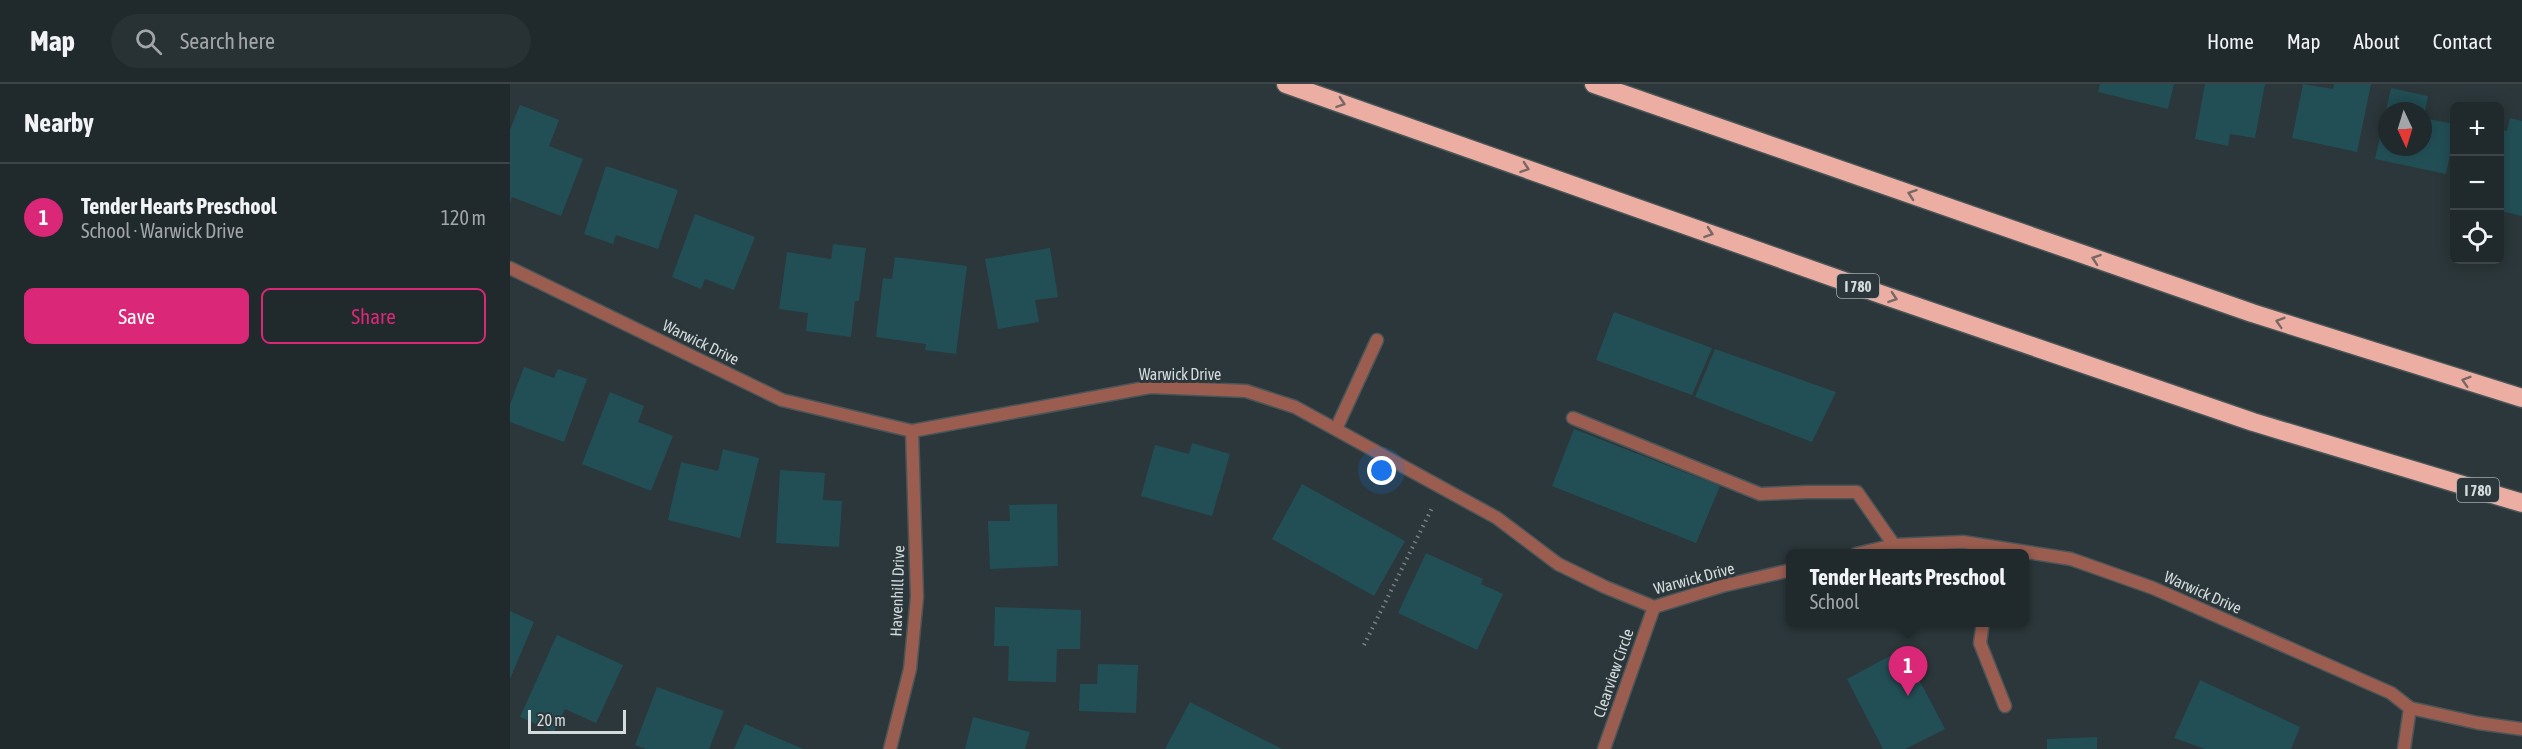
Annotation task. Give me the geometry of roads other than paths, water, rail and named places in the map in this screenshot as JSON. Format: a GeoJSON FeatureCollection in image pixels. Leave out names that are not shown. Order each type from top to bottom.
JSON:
{"type":"FeatureCollection","features":[{"type":"Feature","properties":{"kind":"highway","name":"I 780"},"geometry":{"type":"LineString","coordinates":[[1286,84],[1875,292],[2253,422],[2522,503]]}},
{"type":"Feature","properties":{"kind":"highway"},"geometry":{"type":"LineString","coordinates":[[1594,84],[2252,313],[2522,398]]}},
{"type":"Feature","properties":{"kind":"highway"},"geometry":{"type":"LineString","coordinates":[[2434,478],[2522,515]]}},
{"type":"Feature","properties":{"kind":"street","name":"Warwick Drive"},"geometry":{"type":"LineString","coordinates":[[510,268],[782,400],[912,431],[1150,387],[1246,391],[1295,407],[1497,518],[1558,564],[1654,607],[1722,586],[1786,571]]}},
{"type":"Feature","properties":{"kind":"street"},"geometry":{"type":"LineString","coordinates":[[1336,429],[1377,340]]}},
{"type":"Feature","properties":{"kind":"street"},"geometry":{"type":"LineString","coordinates":[[1573,418],[1760,494],[1857,492],[1894,545]]}},
{"type":"Feature","properties":{"kind":"street","name":"Havenhill Drive"},"geometry":{"type":"LineString","coordinates":[[890,749],[910,669],[917,597],[912,431]]}},
{"type":"Feature","properties":{"kind":"street","name":"Warwick Drive"},"geometry":{"type":"LineString","coordinates":[[1877,549],[1894,545],[1963,542],[1989,549]]}},
{"type":"Feature","properties":{"kind":"street","name":"Warwick Drive"},"geometry":{"type":"LineString","coordinates":[[2029,555],[2071,559],[2153,588],[2391,693],[2410,708],[2478,723],[2522,729]]}},
{"type":"Feature","properties":{"kind":"street","name":"Clearview Circle"},"geometry":{"type":"LineString","coordinates":[[1604,749],[1654,607]]}},
{"type":"Feature","properties":{"kind":"street"},"geometry":{"type":"LineString","coordinates":[[1982,627],[1980,643],[2005,706]]}},
{"type":"Feature","properties":{"kind":"street"},"geometry":{"type":"LineString","coordinates":[[2404,749],[2410,708]]}},
{"type":"Feature","properties":{"kind":"place","name":"Tender Hearts Preschool"},"geometry":{"type":"Point","coordinates":[1908,696]}}]}
